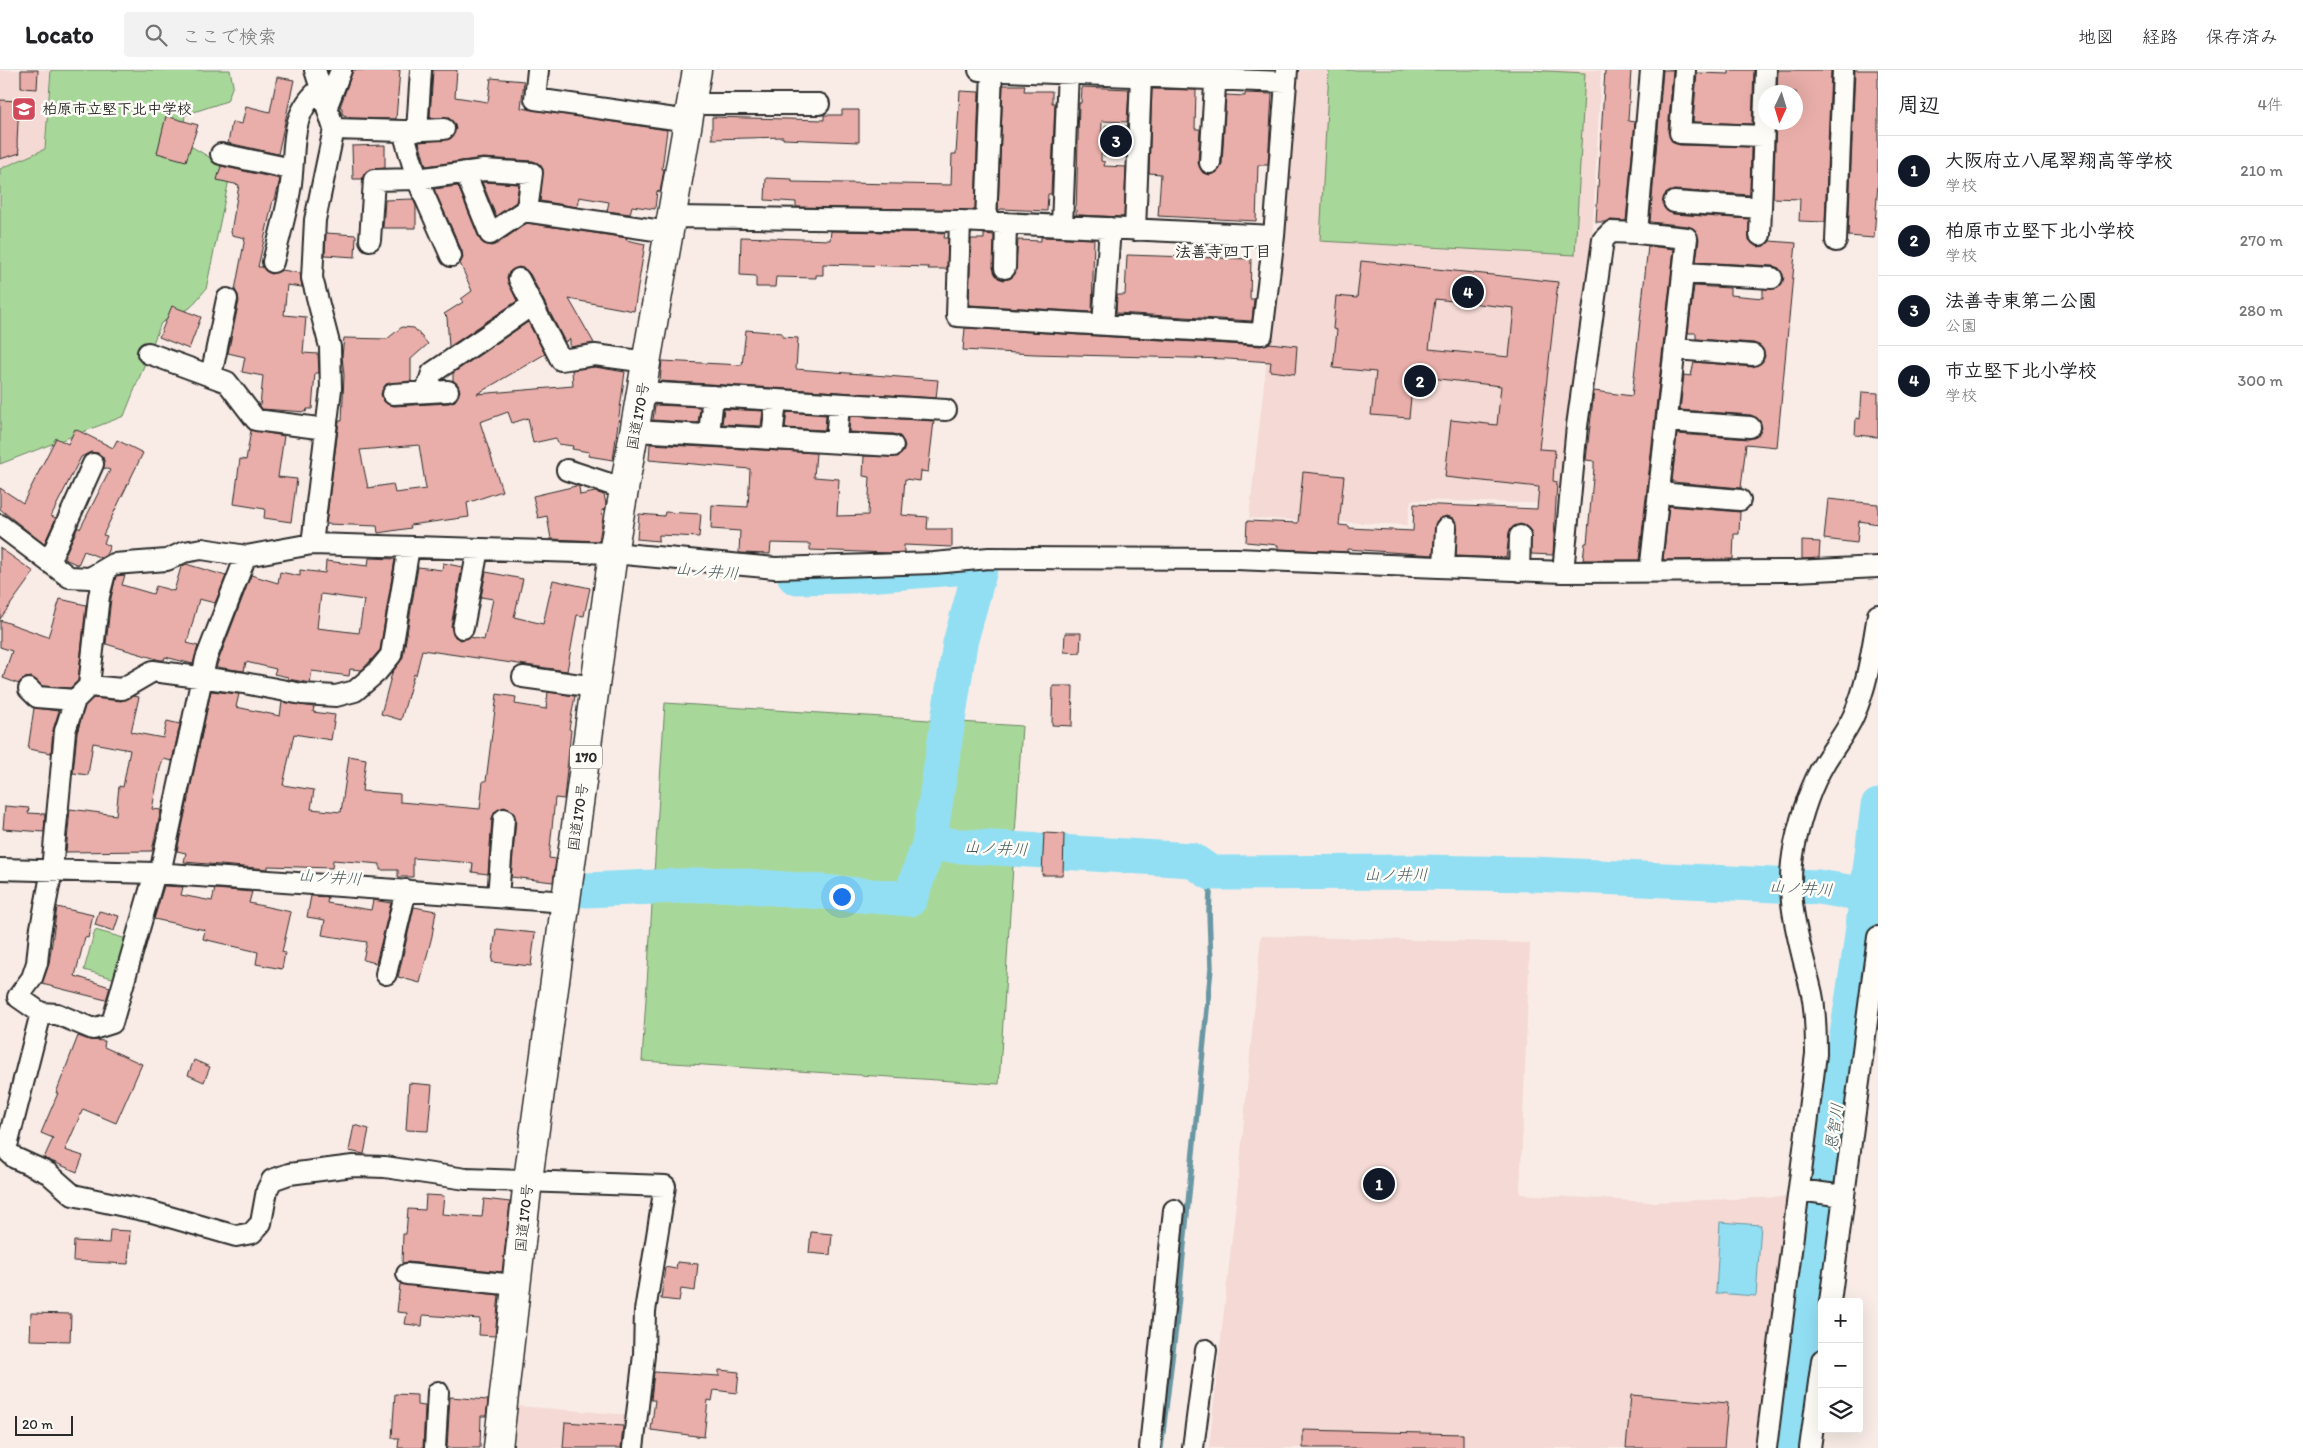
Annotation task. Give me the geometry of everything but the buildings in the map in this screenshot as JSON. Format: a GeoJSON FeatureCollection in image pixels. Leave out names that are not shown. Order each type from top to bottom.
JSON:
{"type":"FeatureCollection","features":[{"type":"Feature","properties":{"kind":"highway","name":"国道170号"},"geometry":{"type":"LineString","coordinates":[[498,1448],[528,1180],[614,553],[697,70]]}},
{"type":"Feature","properties":{"kind":"street"},"geometry":{"type":"LineString","coordinates":[[273,262],[290,190],[294,131],[308,99],[340,70]]}},
{"type":"Feature","properties":{"kind":"street"},"geometry":{"type":"LineString","coordinates":[[421,70],[410,131],[417,179],[451,256]]}},
{"type":"Feature","properties":{"kind":"street"},"geometry":{"type":"LineString","coordinates":[[538,70],[534,99],[690,112],[819,104]]}},
{"type":"Feature","properties":{"kind":"street"},"geometry":{"type":"LineString","coordinates":[[960,220],[957,316],[1262,334],[1274,236],[1287,76],[1216,74],[1141,76],[979,70]]}},
{"type":"Feature","properties":{"kind":"street"},"geometry":{"type":"LineString","coordinates":[[986,222],[992,70]]}},
{"type":"Feature","properties":{"kind":"street"},"geometry":{"type":"LineString","coordinates":[[1637,233],[1651,70]]}},
{"type":"Feature","properties":{"kind":"street"},"geometry":{"type":"LineString","coordinates":[[1685,70],[1680,133],[1763,136]]}},
{"type":"Feature","properties":{"kind":"street"},"geometry":{"type":"LineString","coordinates":[[1760,235],[1766,70]]}},
{"type":"Feature","properties":{"kind":"street"},"geometry":{"type":"LineString","coordinates":[[1836,241],[1843,70]]}},
{"type":"Feature","properties":{"kind":"street"},"geometry":{"type":"LineString","coordinates":[[1062,226],[1068,72]]}},
{"type":"Feature","properties":{"kind":"street"},"geometry":{"type":"LineString","coordinates":[[1210,163],[1216,74]]}},
{"type":"Feature","properties":{"kind":"street"},"geometry":{"type":"LineString","coordinates":[[1135,230],[1141,76]]}},
{"type":"Feature","properties":{"kind":"street"},"geometry":{"type":"LineString","coordinates":[[312,544],[331,389],[330,346],[312,278],[315,220],[334,129],[321,88]]}},
{"type":"Feature","properties":{"kind":"street"},"geometry":{"type":"LineString","coordinates":[[334,129],[410,131],[444,129]]}},
{"type":"Feature","properties":{"kind":"street"},"geometry":{"type":"LineString","coordinates":[[221,154],[292,169]]}},
{"type":"Feature","properties":{"kind":"street"},"geometry":{"type":"LineString","coordinates":[[370,240],[374,180],[417,179],[484,170],[532,174],[527,211]]}},
{"type":"Feature","properties":{"kind":"street"},"geometry":{"type":"LineString","coordinates":[[465,172],[490,234],[524,211],[527,211],[670,224],[960,220],[1274,236]]}},
{"type":"Feature","properties":{"kind":"street"},"geometry":{"type":"LineString","coordinates":[[1674,202],[1760,208]]}},
{"type":"Feature","properties":{"kind":"street"},"geometry":{"type":"LineString","coordinates":[[1004,268],[1006,223]]}},
{"type":"Feature","properties":{"kind":"street"},"geometry":{"type":"LineString","coordinates":[[1103,325],[1110,228]]}},
{"type":"Feature","properties":{"kind":"street"},"geometry":{"type":"LineString","coordinates":[[1563,572],[1577,426],[1604,240],[1611,232],[1687,238],[1650,572]]}},
{"type":"Feature","properties":{"kind":"street"},"geometry":{"type":"LineString","coordinates":[[1683,273],[1772,278]]}},
{"type":"Feature","properties":{"kind":"street"},"geometry":{"type":"LineString","coordinates":[[519,279],[561,360],[595,355],[647,362]]}},
{"type":"Feature","properties":{"kind":"street"},"geometry":{"type":"LineString","coordinates":[[211,376],[227,299]]}},
{"type":"Feature","properties":{"kind":"street"},"geometry":{"type":"LineString","coordinates":[[426,392],[432,373],[532,305]]}},
{"type":"Feature","properties":{"kind":"street"},"geometry":{"type":"LineString","coordinates":[[1675,349],[1753,355]]}},
{"type":"Feature","properties":{"kind":"street"},"geometry":{"type":"LineString","coordinates":[[148,353],[227,382],[256,420],[326,429]]}},
{"type":"Feature","properties":{"kind":"street"},"geometry":{"type":"LineString","coordinates":[[393,394],[448,391]]}},
{"type":"Feature","properties":{"kind":"street"},"geometry":{"type":"LineString","coordinates":[[642,392],[946,410]]}},
{"type":"Feature","properties":{"kind":"street"},"geometry":{"type":"LineString","coordinates":[[709,435],[713,396]]}},
{"type":"Feature","properties":{"kind":"street"},"geometry":{"type":"LineString","coordinates":[[772,439],[776,400]]}},
{"type":"Feature","properties":{"kind":"street"},"geometry":{"type":"LineString","coordinates":[[836,443],[839,404]]}},
{"type":"Feature","properties":{"kind":"street"},"geometry":{"type":"LineString","coordinates":[[1667,421],[1750,427]]}},
{"type":"Feature","properties":{"kind":"street"},"geometry":{"type":"LineString","coordinates":[[635,431],[893,446]]}},
{"type":"Feature","properties":{"kind":"street"},"geometry":{"type":"LineString","coordinates":[[49,562],[93,464]]}},
{"type":"Feature","properties":{"kind":"street"},"geometry":{"type":"LineString","coordinates":[[567,470],[625,489]]}},
{"type":"Feature","properties":{"kind":"street"},"geometry":{"type":"LineString","coordinates":[[1659,493],[1740,500]]}},
{"type":"Feature","properties":{"kind":"street"},"geometry":{"type":"LineString","coordinates":[[0,525],[69,577],[90,578],[114,564],[167,560],[184,552],[202,549],[246,556],[312,544],[614,553],[775,568],[934,563],[989,558],[1236,559],[1563,572],[1795,571],[1878,567]]}},
{"type":"Feature","properties":{"kind":"street"},"geometry":{"type":"LineString","coordinates":[[1444,567],[1446,528]]}},
{"type":"Feature","properties":{"kind":"street"},"geometry":{"type":"LineString","coordinates":[[1519,571],[1520,536]]}},
{"type":"Feature","properties":{"kind":"street"},"geometry":{"type":"LineString","coordinates":[[29,690],[37,697],[122,689],[153,671],[203,677],[302,694],[336,696],[355,691],[377,672],[391,655],[409,547]]}},
{"type":"Feature","properties":{"kind":"street"},"geometry":{"type":"LineString","coordinates":[[463,628],[478,549]]}},
{"type":"Feature","properties":{"kind":"street"},"geometry":{"type":"LineString","coordinates":[[106,569],[99,596],[82,693],[65,731],[52,870],[40,933],[37,963],[32,978],[18,997],[41,1013],[57,1014],[93,1029],[112,1024],[158,873],[206,659],[246,556]]}},
{"type":"Feature","properties":{"kind":"street"},"geometry":{"type":"LineString","coordinates":[[1766,1448],[1802,1190],[1816,1054],[1815,1013],[1794,928],[1792,877],[1794,853],[1806,802],[1825,763],[1845,735],[1862,694],[1878,615]]}},
{"type":"Feature","properties":{"kind":"street"},"geometry":{"type":"LineString","coordinates":[[524,677],[595,687]]}},
{"type":"Feature","properties":{"kind":"street"},"geometry":{"type":"LineString","coordinates":[[498,897],[504,819]]}},
{"type":"Feature","properties":{"kind":"street"},"geometry":{"type":"LineString","coordinates":[[0,869],[158,873],[567,902]]}},
{"type":"Feature","properties":{"kind":"street"},"geometry":{"type":"LineString","coordinates":[[386,974],[406,890]]}},
{"type":"Feature","properties":{"kind":"street"},"geometry":{"type":"LineString","coordinates":[[1830,1298],[1838,1196],[1878,937]]}},
{"type":"Feature","properties":{"kind":"street"},"geometry":{"type":"LineString","coordinates":[[41,1013],[8,1142],[0,1145],[15,1158],[48,1173],[73,1195],[152,1212],[236,1236],[252,1233],[261,1223],[267,1190],[272,1180],[289,1174],[353,1166],[385,1167],[466,1179],[665,1186],[645,1311],[644,1355],[633,1448]]}},
{"type":"Feature","properties":{"kind":"street"},"geometry":{"type":"LineString","coordinates":[[1802,1190],[1838,1196]]}},
{"type":"Feature","properties":{"kind":"street"},"geometry":{"type":"LineString","coordinates":[[1150,1448],[1174,1210]]}},
{"type":"Feature","properties":{"kind":"street"},"geometry":{"type":"LineString","coordinates":[[407,1274],[516,1285]]}},
{"type":"Feature","properties":{"kind":"street"},"geometry":{"type":"LineString","coordinates":[[1194,1448],[1206,1350]]}},
{"type":"Feature","properties":{"kind":"street"},"geometry":{"type":"LineString","coordinates":[[1810,1448],[1818,1388]]}},
{"type":"Feature","properties":{"kind":"street"},"geometry":{"type":"LineString","coordinates":[[435,1448],[438,1392]]}},
{"type":"Feature","properties":{"kind":"shaded area","name":"柏原市立堅下北中学校"},"geometry":{"type":"Polygon","coordinates":[[[0,70],[50,70],[45,149],[0,168],[0,70]]]}},
{"type":"Feature","properties":{"kind":"shaded area"},"geometry":{"type":"Polygon","coordinates":[[[1299,70],[1601,70],[1591,263],[1560,504],[1411,500],[1407,525],[1249,518],[1299,70]]]}},
{"type":"Feature","properties":{"kind":"shaded area"},"geometry":{"type":"Polygon","coordinates":[[[1261,936],[1530,943],[1520,1194],[1650,1202],[1788,1197],[1759,1448],[1209,1448],[1239,1174],[1261,936]]]}},
{"type":"Feature","properties":{"kind":"shaded area"},"geometry":{"type":"Polygon","coordinates":[[[518,1406],[631,1415],[628,1448],[514,1448],[518,1406]]]}},
{"type":"Feature","properties":{"kind":"green space"},"geometry":{"type":"Polygon","coordinates":[[[51,70],[230,70],[233,85],[227,101],[185,115],[182,141],[231,170],[206,289],[190,308],[161,323],[124,416],[0,464],[0,169],[45,149],[51,70]]]}},
{"type":"Feature","properties":{"kind":"green space"},"geometry":{"type":"Polygon","coordinates":[[[1329,70],[1528,70],[1585,73],[1575,255],[1320,241],[1329,70]]]}},
{"type":"Feature","properties":{"kind":"green space"},"geometry":{"type":"Polygon","coordinates":[[[1105,125],[1130,126],[1128,157],[1103,156],[1105,125]]]}},
{"type":"Feature","properties":{"kind":"green space"},"geometry":{"type":"Polygon","coordinates":[[[665,703],[1022,726],[999,1084],[642,1061],[665,703]]]}},
{"type":"Feature","properties":{"kind":"green space"},"geometry":{"type":"Polygon","coordinates":[[[95,930],[127,939],[116,979],[84,970],[95,930]]]}},
{"type":"Feature","properties":{"kind":"water"},"geometry":{"type":"Polygon","coordinates":[[[1720,1222],[1761,1225],[1756,1296],[1716,1293],[1720,1222]]]}},
{"type":"Feature","properties":{"kind":"waterway","name":"山ノ井川"},"geometry":{"type":"LineString","coordinates":[[586,890],[724,884],[910,899],[929,844],[960,643],[981,566],[853,576],[795,577]]}},
{"type":"Feature","properties":{"kind":"waterway","name":"恩智川"},"geometry":{"type":"LineString","coordinates":[[1789,1448],[1818,1223],[1860,950],[1878,806]]}},
{"type":"Feature","properties":{"kind":"waterway","name":"山ノ井川"},"geometry":{"type":"LineString","coordinates":[[929,844],[1192,860],[1211,873],[1419,872],[1532,874],[1818,887],[1868,895]]}},
{"type":"Feature","properties":{"kind":"waterway"},"geometry":{"type":"LineString","coordinates":[[1161,1448],[1176,1326],[1211,968],[1209,911],[1211,873]]}},
{"type":"Feature","properties":{"kind":"waterway"},"geometry":{"type":"LineString","coordinates":[[1868,895],[1878,895]]}},
{"type":"Feature","properties":{"kind":"place","name":"柏原市立堅下北中学校"},"geometry":{"type":"Point","coordinates":[24,109]}},
{"type":"Feature","properties":{"kind":"place","name":"法善寺東第二公園"},"geometry":{"type":"Point","coordinates":[1116,141]}},
{"type":"Feature","properties":{"kind":"place","name":"市立堅下北小学校"},"geometry":{"type":"Point","coordinates":[1468,292]}},
{"type":"Feature","properties":{"kind":"place","name":"柏原市立堅下北小学校"},"geometry":{"type":"Point","coordinates":[1420,381]}},
{"type":"Feature","properties":{"kind":"place","name":"大阪府立八尾翠翔高等学校"},"geometry":{"type":"Point","coordinates":[1379,1184]}},
{"type":"Feature","properties":{"kind":"district","name":"法善寺四丁目"},"geometry":{"type":"Point","coordinates":[1223,251]}}]}
